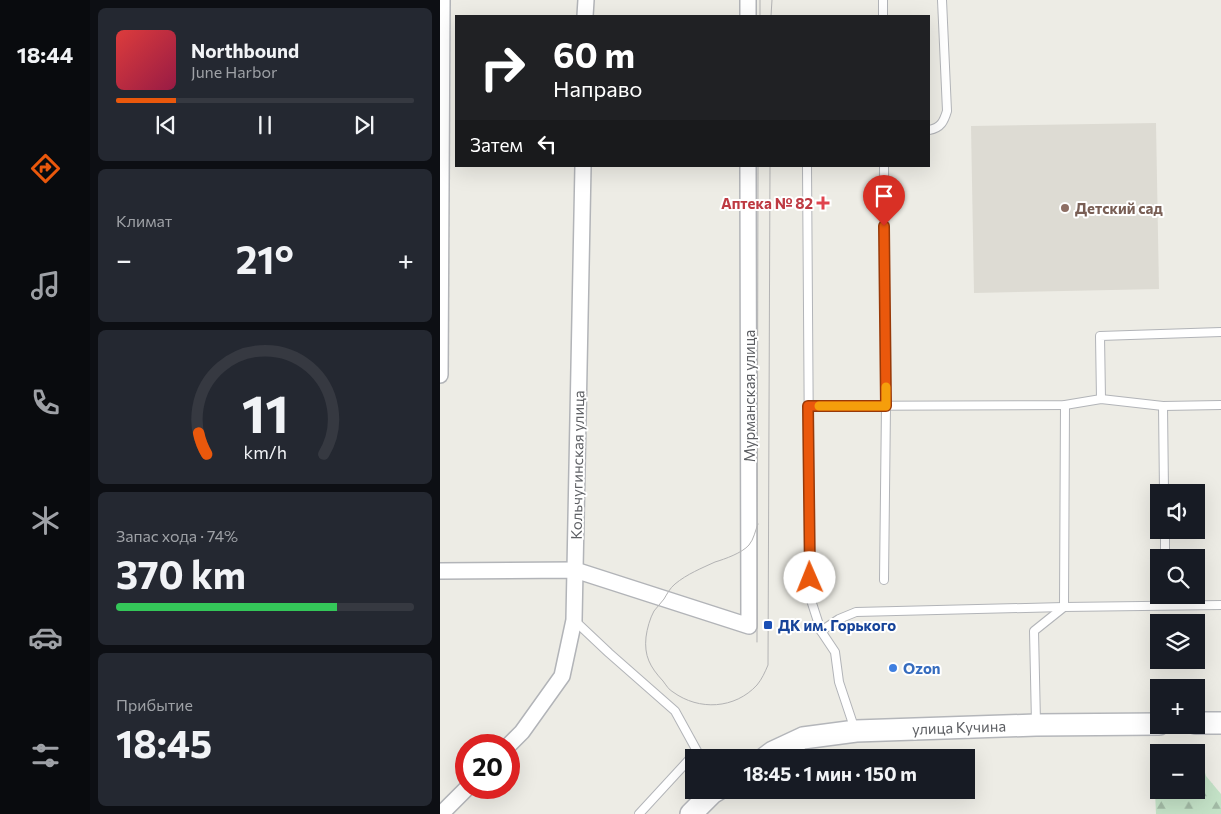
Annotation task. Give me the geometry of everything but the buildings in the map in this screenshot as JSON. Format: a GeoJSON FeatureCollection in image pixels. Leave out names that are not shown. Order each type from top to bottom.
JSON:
{"type":"FeatureCollection","features":[{"type":"Feature","properties":{"kind":"main road"},"geometry":{"type":"LineString","coordinates":[[1205,723],[1221,723]]}},
{"type":"Feature","properties":{"kind":"main road","name":"улица Кучина"},"geometry":{"type":"LineString","coordinates":[[779,749],[803,738],[856,731],[1036,725],[1150,724]]}},
{"type":"Feature","properties":{"kind":"main road"},"geometry":{"type":"LineString","coordinates":[[691,814],[706,799]]}},
{"type":"Feature","properties":{"kind":"street"},"geometry":{"type":"LineString","coordinates":[[440,375],[442,0]]}},
{"type":"Feature","properties":{"kind":"street"},"geometry":{"type":"LineString","coordinates":[[586,0],[586,15]]}},
{"type":"Feature","properties":{"kind":"street"},"geometry":{"type":"LineString","coordinates":[[748,0],[748,15]]}},
{"type":"Feature","properties":{"kind":"street","name":"Кольчугинская улица"},"geometry":{"type":"LineString","coordinates":[[520,734],[562,676],[574,620],[583,167]]}},
{"type":"Feature","properties":{"kind":"street","name":"Мурманская улица"},"geometry":{"type":"LineString","coordinates":[[575,570],[749,626],[748,167]]}},
{"type":"Feature","properties":{"kind":"street"},"geometry":{"type":"LineString","coordinates":[[440,571],[575,570]]}},
{"type":"Feature","properties":{"kind":"street"},"geometry":{"type":"LineString","coordinates":[[441,814],[456,799]]}},
{"type":"Feature","properties":{"kind":"lane"},"geometry":{"type":"LineString","coordinates":[[884,0],[884,15]]}},
{"type":"Feature","properties":{"kind":"lane"},"geometry":{"type":"LineString","coordinates":[[930,130],[943,122],[947,111],[942,0]]}},
{"type":"Feature","properties":{"kind":"lane"},"geometry":{"type":"LineString","coordinates":[[807,167],[810,597],[821,631],[835,652],[839,682],[856,731]]}},
{"type":"Feature","properties":{"kind":"lane"},"geometry":{"type":"LineString","coordinates":[[884,167],[886,406],[884,580]]}},
{"type":"Feature","properties":{"kind":"lane"},"geometry":{"type":"LineString","coordinates":[[1101,399],[1100,336],[1221,332]]}},
{"type":"Feature","properties":{"kind":"lane"},"geometry":{"type":"LineString","coordinates":[[808,406],[1065,405],[1101,399],[1163,406],[1221,405]]}},
{"type":"Feature","properties":{"kind":"lane"},"geometry":{"type":"LineString","coordinates":[[1064,607],[1065,405]]}},
{"type":"Feature","properties":{"kind":"lane"},"geometry":{"type":"LineString","coordinates":[[1163,406],[1164,484]]}},
{"type":"Feature","properties":{"kind":"lane"},"geometry":{"type":"LineString","coordinates":[[821,631],[839,619],[856,612],[1221,605]]}},
{"type":"Feature","properties":{"kind":"lane"},"geometry":{"type":"LineString","coordinates":[[1036,725],[1034,631],[1064,607]]}},
{"type":"Feature","properties":{"kind":"lane"},"geometry":{"type":"LineString","coordinates":[[574,620],[675,711],[697,751],[639,814]]}},
{"type":"Feature","properties":{"kind":"shaded area","name":"Детский сад"},"geometry":{"type":"Polygon","coordinates":[[[1156,123],[1159,289],[974,293],[971,126],[1156,123]]]}},
{"type":"Feature","properties":{"kind":"green space"},"geometry":{"type":"Polygon","coordinates":[[[1205,772],[1221,794],[1221,814],[1156,814],[1155,799],[1205,799],[1205,772]]]}},
{"type":"Feature","properties":{"kind":"tram line"},"geometry":{"type":"LineString","coordinates":[[760,0],[760,15]]}},
{"type":"Feature","properties":{"kind":"tram line"},"geometry":{"type":"LineString","coordinates":[[771,15],[772,0]]}},
{"type":"Feature","properties":{"kind":"tram line"},"geometry":{"type":"LineString","coordinates":[[757,642],[758,167]]}},
{"type":"Feature","properties":{"kind":"tram line"},"geometry":{"type":"LineString","coordinates":[[758,524],[752,540],[746,548],[680,580],[670,589],[651,617],[646,637],[647,656],[655,671],[669,689],[683,698],[705,704],[728,703],[748,693],[757,685],[768,665],[770,167]]}},
{"type":"Feature","properties":{"kind":"slow traffic"},"geometry":{"type":"LineString","coordinates":[[819,406],[886,406],[886,387]]}},
{"type":"Feature","properties":{"kind":"place","name":"Аптека № 82"},"geometry":{"type":"Point","coordinates":[823,203]}},
{"type":"Feature","properties":{"kind":"place","name":"Детский сад"},"geometry":{"type":"Point","coordinates":[1065,208]}},
{"type":"Feature","properties":{"kind":"place","name":"ДК им. Горького"},"geometry":{"type":"Point","coordinates":[768,625]}},
{"type":"Feature","properties":{"kind":"place","name":"Ozon"},"geometry":{"type":"Point","coordinates":[893,668]}},
{"type":"Feature","properties":{"kind":"route"},"geometry":{"type":"LineString","coordinates":[[810,578],[808,406],[886,406],[884,226]]}}]}
